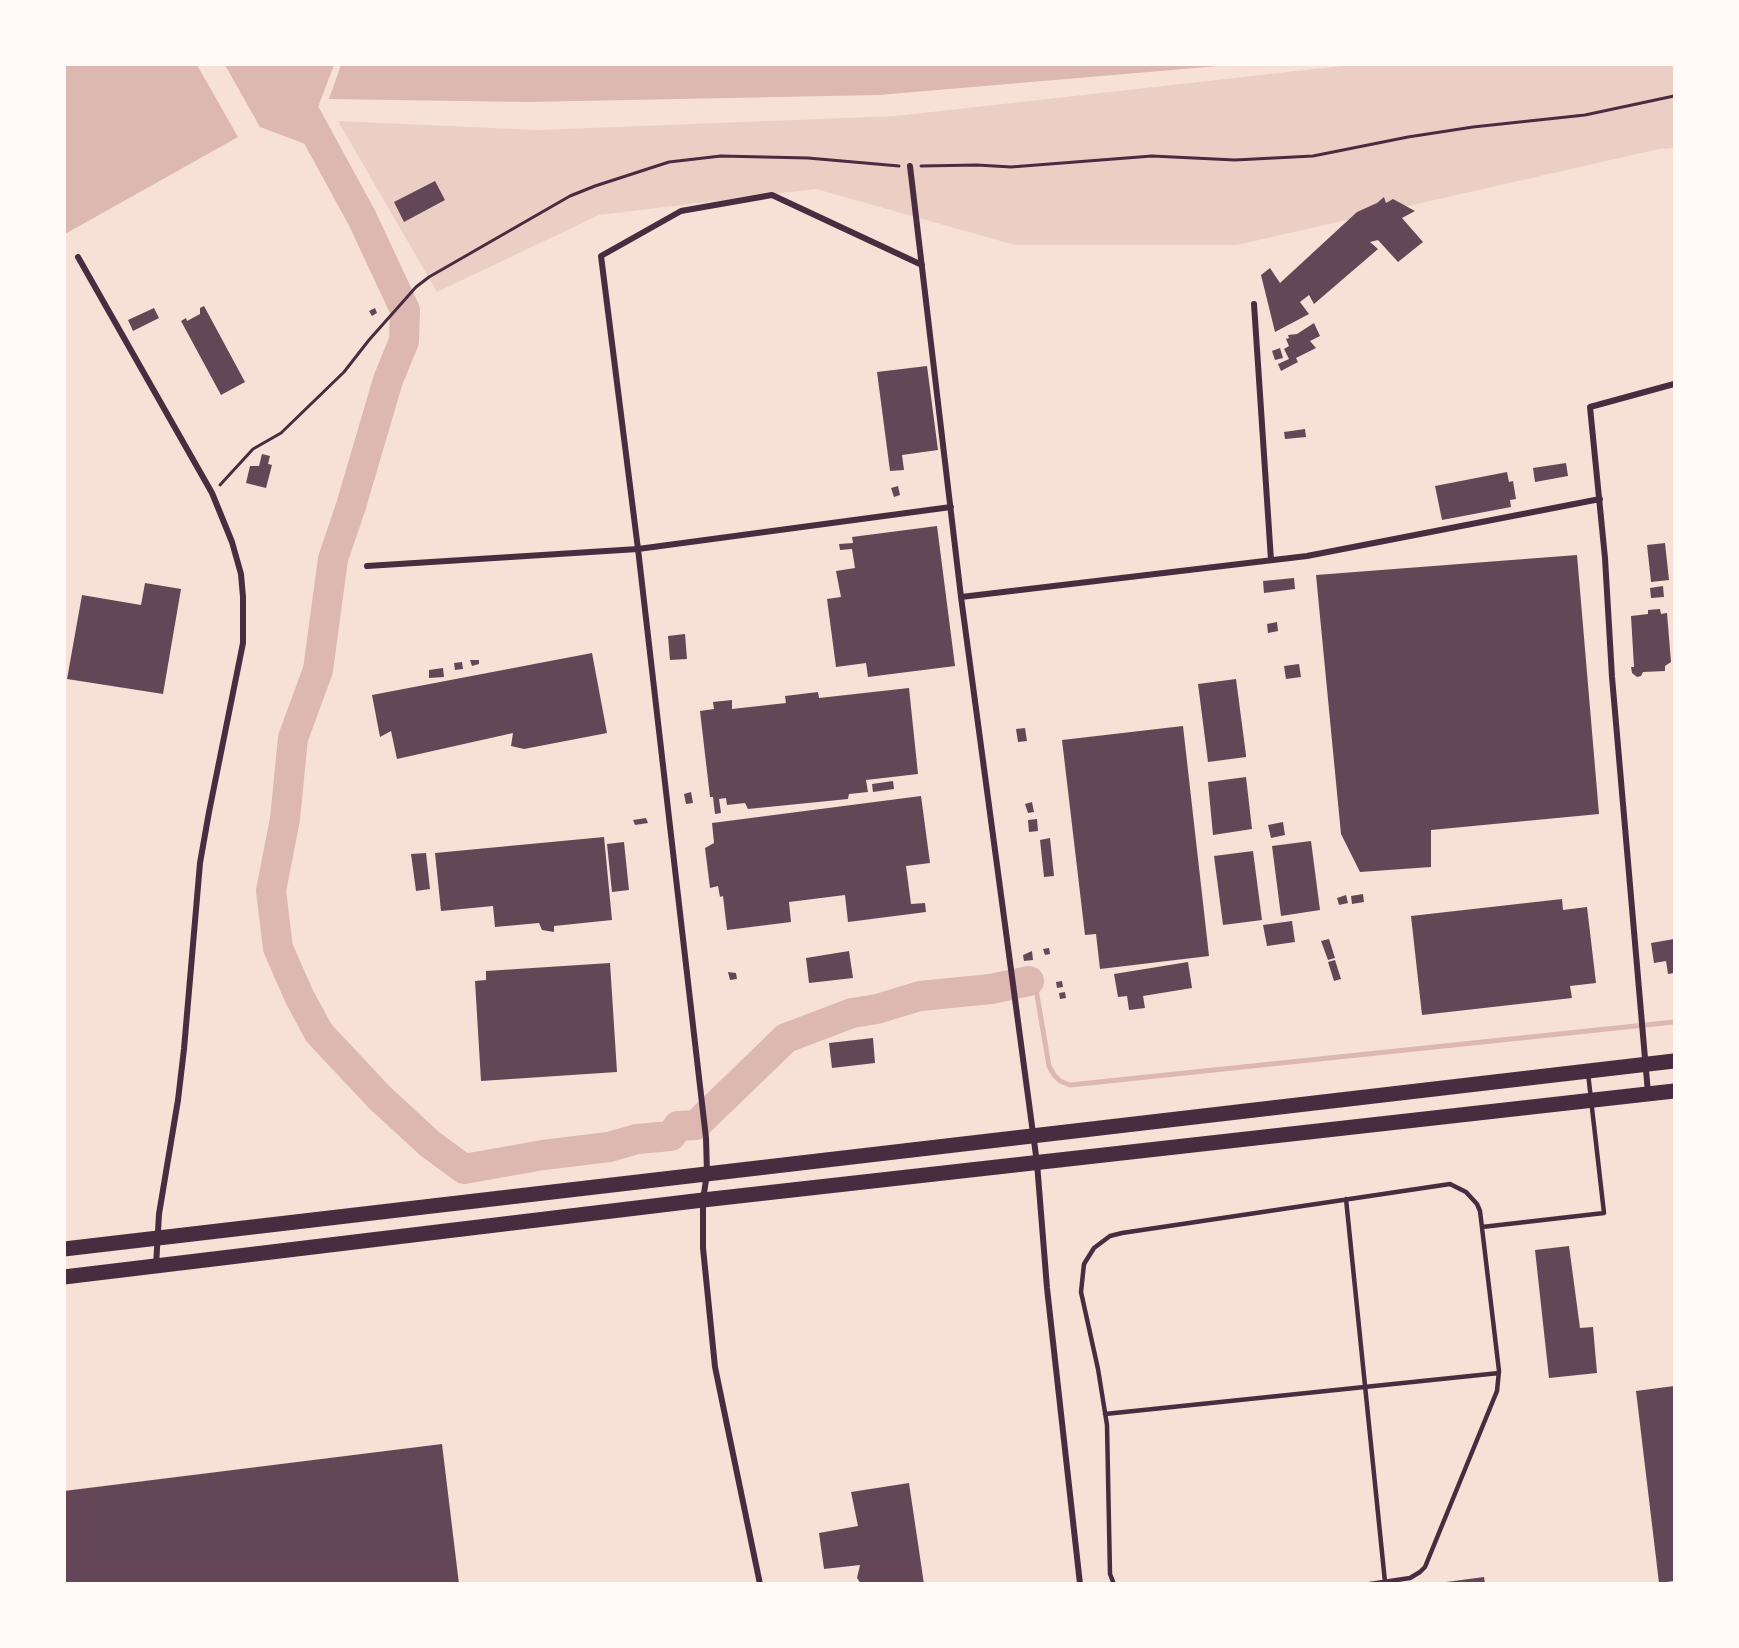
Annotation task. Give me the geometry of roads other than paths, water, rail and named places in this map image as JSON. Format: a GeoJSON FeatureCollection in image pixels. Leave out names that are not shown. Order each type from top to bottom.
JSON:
{"type":"FeatureCollection","features":[{"type":"Feature","properties":{"kind":"main road"},"geometry":{"type":"LineString","coordinates":[[64,1249],[1674,1061]]}},
{"type":"Feature","properties":{"kind":"main road"},"geometry":{"type":"LineString","coordinates":[[64,1277],[703,1200],[1674,1091]]}},
{"type":"Feature","properties":{"kind":"street"},"geometry":{"type":"LineString","coordinates":[[910,166],[961,597],[1037,1163],[1047,1288],[1080,1584]]}},
{"type":"Feature","properties":{"kind":"street"},"geometry":{"type":"LineString","coordinates":[[760,1584],[715,1367],[703,1248],[706,1138],[638,549],[601,256],[681,211],[772,195],[922,265]]}},
{"type":"Feature","properties":{"kind":"street"},"geometry":{"type":"LineString","coordinates":[[78,257],[212,493],[232,542],[241,573],[243,643],[208,812],[200,863],[178,1100],[156,1238],[156,1266]]}},
{"type":"Feature","properties":{"kind":"street"},"geometry":{"type":"LineString","coordinates":[[1254,304],[1271,560]]}},
{"type":"Feature","properties":{"kind":"street"},"geometry":{"type":"LineString","coordinates":[[1648,1094],[1612,677],[1600,499],[1590,407],[1674,384]]}},
{"type":"Feature","properties":{"kind":"street"},"geometry":{"type":"LineString","coordinates":[[961,597],[1306,556],[1600,499]]}},
{"type":"Feature","properties":{"kind":"street"},"geometry":{"type":"LineString","coordinates":[[367,566],[638,549],[951,507]]}},
{"type":"Feature","properties":{"kind":"lane"},"geometry":{"type":"LineString","coordinates":[[1482,1227],[1604,1213],[1587,1071]]}},
{"type":"Feature","properties":{"kind":"lane"},"geometry":{"type":"LineString","coordinates":[[1114,1584],[1110,1574],[1105,1414],[1098,1369],[1081,1292],[1084,1264],[1094,1248],[1110,1236],[1122,1233],[1449,1184],[1459,1187],[1472,1197],[1480,1212],[1499,1383],[1496,1396],[1425,1567],[1415,1576],[1370,1584]]}},
{"type":"Feature","properties":{"kind":"lane"},"geometry":{"type":"LineString","coordinates":[[1346,1199],[1385,1582]]}},
{"type":"Feature","properties":{"kind":"lane"},"geometry":{"type":"LineString","coordinates":[[1105,1414],[1498,1373]]}},
{"type":"Feature","properties":{"kind":"waterway"},"geometry":{"type":"LineString","coordinates":[[278,64],[362,218],[405,310],[404,341],[388,380],[333,559],[318,670],[293,738],[285,819],[271,891],[278,948],[299,996],[319,1033],[380,1098],[430,1144],[464,1169],[543,1155],[609,1147],[637,1139],[671,1136],[678,1126],[696,1125],[786,1038],[852,1013],[877,1009],[920,996],[991,989],[1029,981]]}},
{"type":"Feature","properties":{"kind":"waterway"},"geometry":{"type":"LineString","coordinates":[[1029,981],[1034,985],[1037,995],[1049,1066],[1060,1081],[1070,1085],[1674,1022]]}}]}
